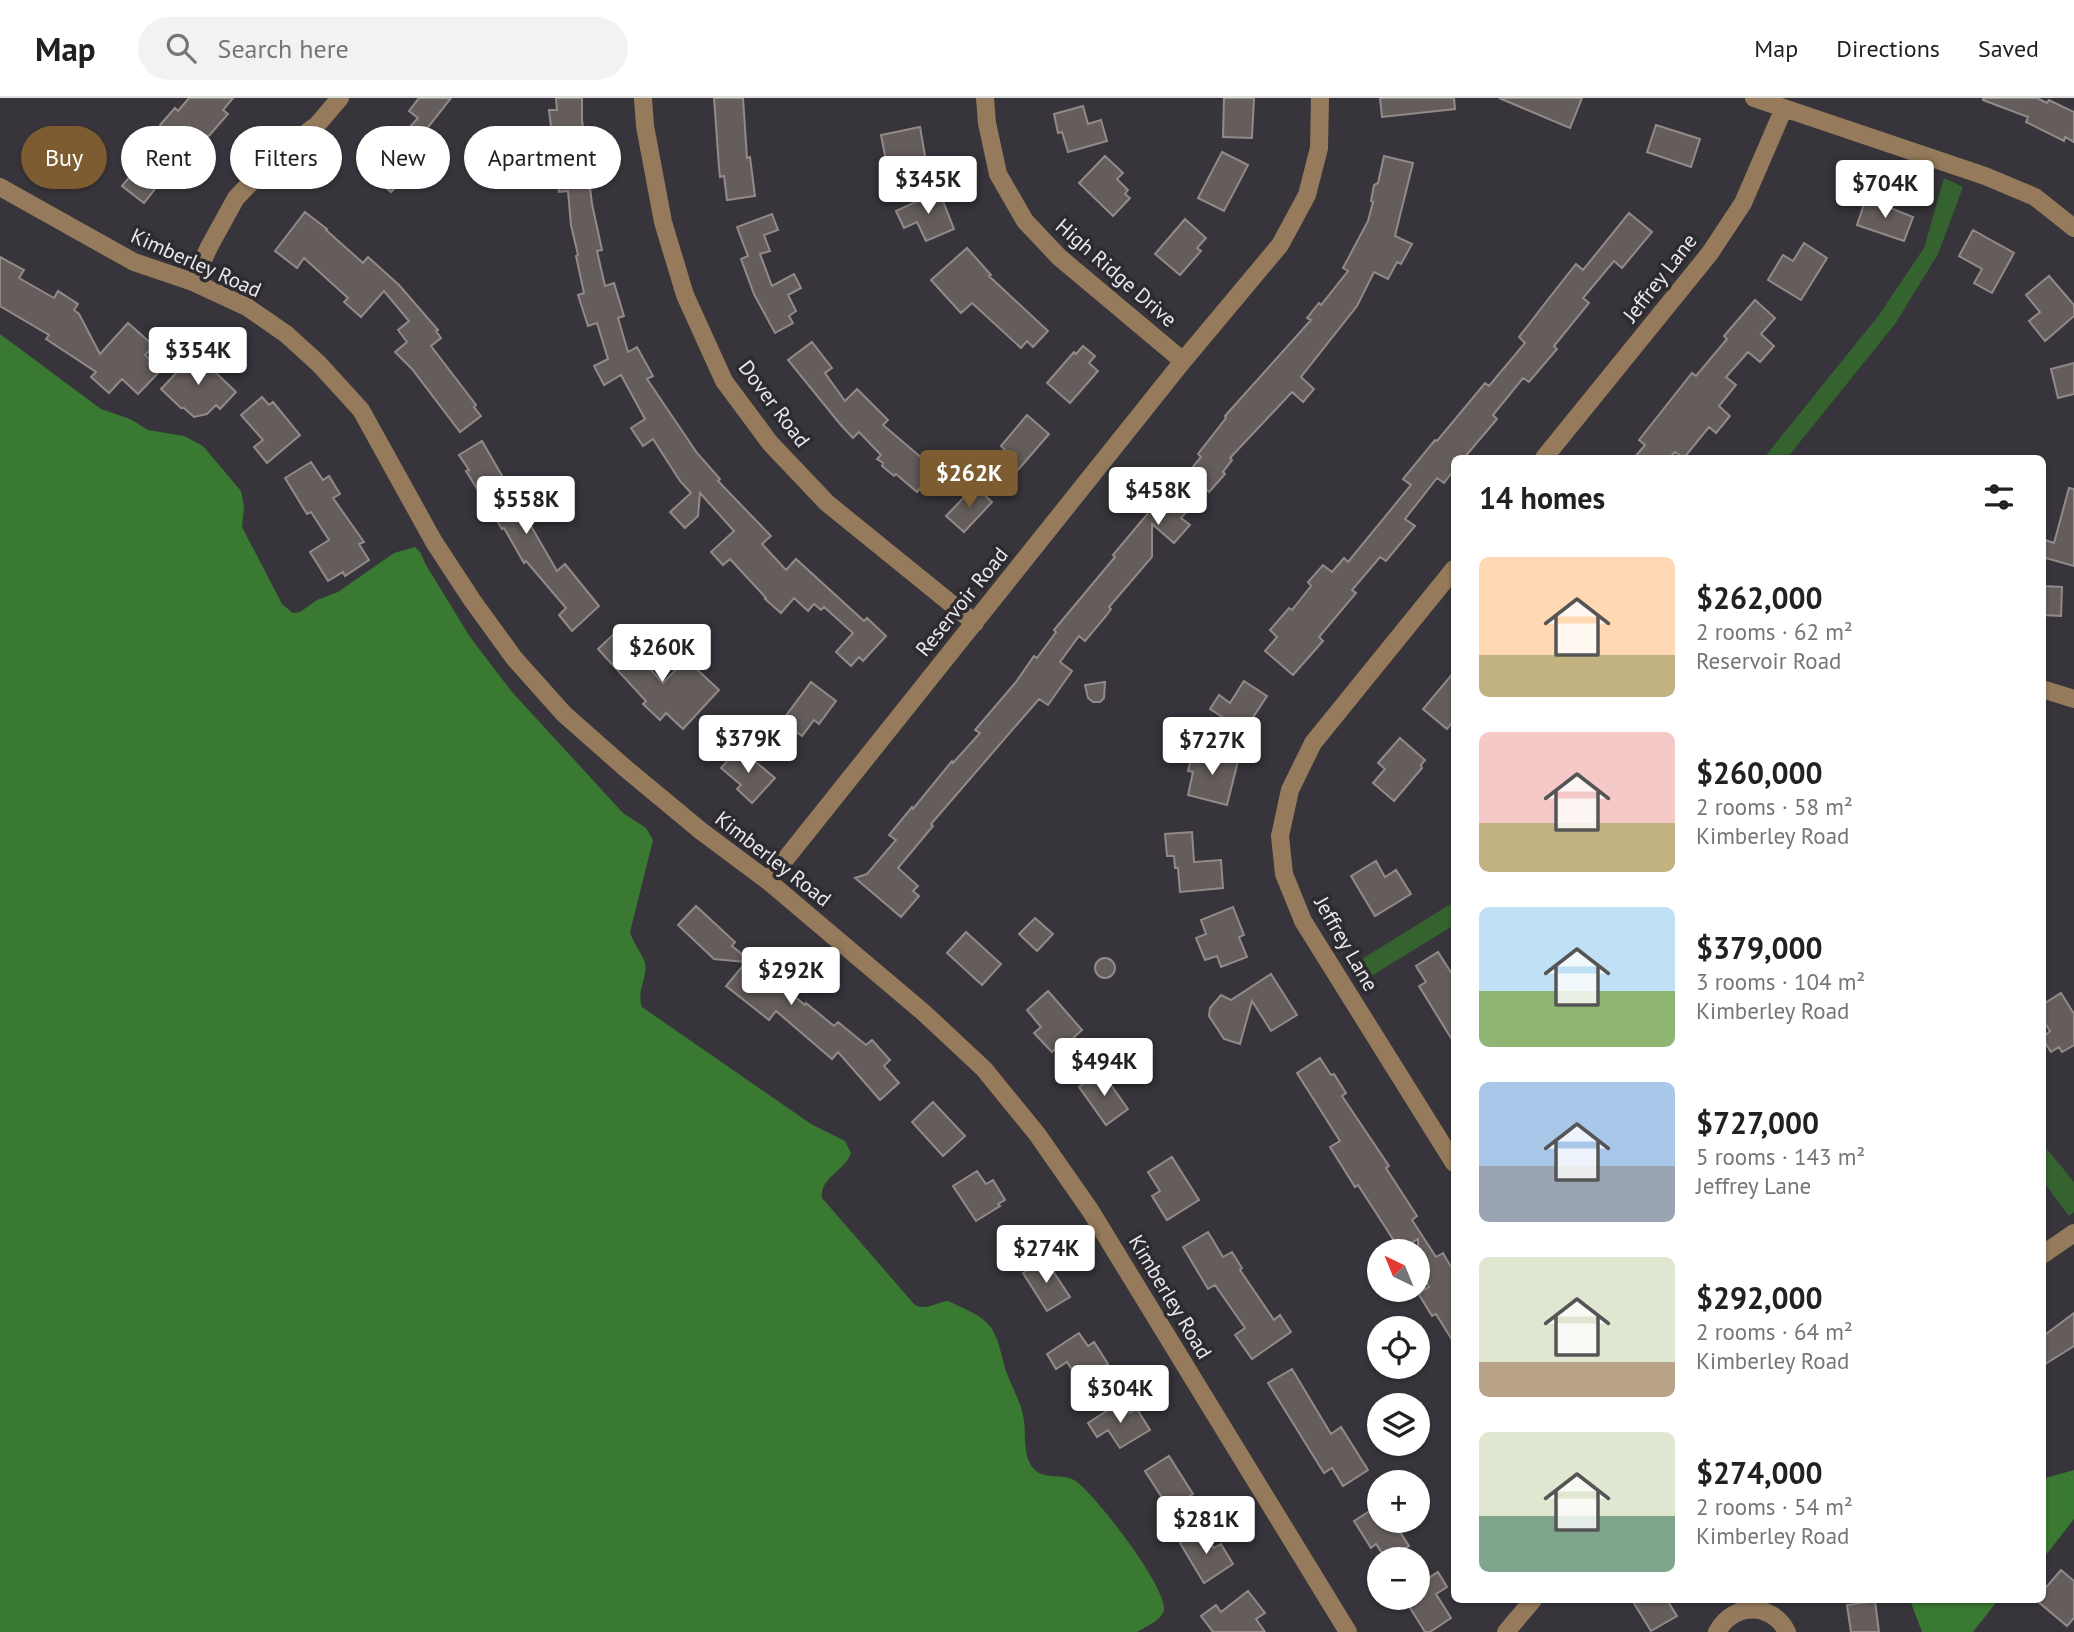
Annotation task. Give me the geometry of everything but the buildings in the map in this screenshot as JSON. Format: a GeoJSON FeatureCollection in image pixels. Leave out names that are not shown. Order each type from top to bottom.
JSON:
{"type":"FeatureCollection","features":[{"type":"Feature","properties":{"kind":"street"},"geometry":{"type":"LineString","coordinates":[[193,282],[236,198],[277,155],[317,125],[340,98]]}},
{"type":"Feature","properties":{"kind":"street","name":"Dover Road"},"geometry":{"type":"LineString","coordinates":[[643,98],[645,126],[663,222],[685,295],[724,381],[770,443],[827,503],[975,623]]}},
{"type":"Feature","properties":{"kind":"street","name":"High Ridge Drive"},"geometry":{"type":"LineString","coordinates":[[985,98],[987,123],[998,174],[1025,221],[1059,257],[1184,361]]}},
{"type":"Feature","properties":{"kind":"street","name":"Reservoir Road"},"geometry":{"type":"LineString","coordinates":[[768,881],[1280,245],[1307,195],[1319,148],[1320,98]]}},
{"type":"Feature","properties":{"kind":"street"},"geometry":{"type":"LineString","coordinates":[[1754,98],[1985,176],[2035,197],[2074,228]]}},
{"type":"Feature","properties":{"kind":"street","name":"Jeffrey Lane"},"geometry":{"type":"LineString","coordinates":[[1546,455],[1710,253],[1743,203],[1784,108]]}},
{"type":"Feature","properties":{"kind":"street","name":"Kimberley Road"},"geometry":{"type":"LineString","coordinates":[[0,187],[134,262],[193,282],[247,307],[286,334],[319,364],[361,410],[434,542],[472,600],[514,657],[564,714],[701,831],[768,881],[923,1012],[984,1069],[1037,1134],[1090,1210],[1348,1632]]}},
{"type":"Feature","properties":{"kind":"street","name":"Jeffrey Lane"},"geometry":{"type":"LineString","coordinates":[[1451,573],[1313,743],[1290,790],[1280,836],[1284,874],[1303,921],[1451,1158]]}},
{"type":"Feature","properties":{"kind":"street"},"geometry":{"type":"LineString","coordinates":[[2046,690],[2074,699]]}},
{"type":"Feature","properties":{"kind":"street"},"geometry":{"type":"LineString","coordinates":[[2046,1252],[2074,1233]]}},
{"type":"Feature","properties":{"kind":"street"},"geometry":{"type":"LineString","coordinates":[[1506,1632],[1530,1603]]}},
{"type":"Feature","properties":{"kind":"street"},"geometry":{"type":"LineString","coordinates":[[1717,1632],[1726,1607],[1742,1610],[1755,1608],[1768,1612],[1778,1619],[1787,1632]]}},
{"type":"Feature","properties":{"kind":"green space"},"geometry":{"type":"Polygon","coordinates":[[[1944,178],[1963,187],[1938,254],[1895,324],[1789,455],[1766,455],[1879,315],[1924,248],[1944,178]]]}},
{"type":"Feature","properties":{"kind":"green space"},"geometry":{"type":"Polygon","coordinates":[[[0,334],[101,409],[130,419],[148,430],[184,436],[203,446],[241,491],[244,506],[242,527],[282,604],[293,613],[338,592],[394,553],[415,547],[420,552],[470,637],[512,692],[623,813],[646,828],[653,840],[630,932],[645,963],[640,996],[642,1007],[811,1124],[845,1141],[851,1153],[844,1165],[824,1185],[822,1198],[914,1304],[927,1307],[948,1301],[978,1316],[991,1327],[1022,1409],[1026,1452],[1030,1463],[1043,1475],[1066,1477],[1077,1482],[1099,1505],[1154,1581],[1164,1609],[1158,1619],[1137,1632],[0,1632],[0,334]]]}},
{"type":"Feature","properties":{"kind":"green space"},"geometry":{"type":"Polygon","coordinates":[[[1451,904],[1451,927],[1360,983],[1349,967],[1451,904]]]}},
{"type":"Feature","properties":{"kind":"green space"},"geometry":{"type":"Polygon","coordinates":[[[2046,1148],[2074,1182],[2074,1212],[2069,1216],[2046,1185],[2046,1148]]]}},
{"type":"Feature","properties":{"kind":"green space"},"geometry":{"type":"Polygon","coordinates":[[[2074,1470],[2074,1519],[2046,1555],[2046,1478],[2074,1470]]]}},
{"type":"Feature","properties":{"kind":"green space"},"geometry":{"type":"Polygon","coordinates":[[[1911,1603],[1996,1603],[1973,1632],[1922,1632],[1911,1603]]]}}]}
